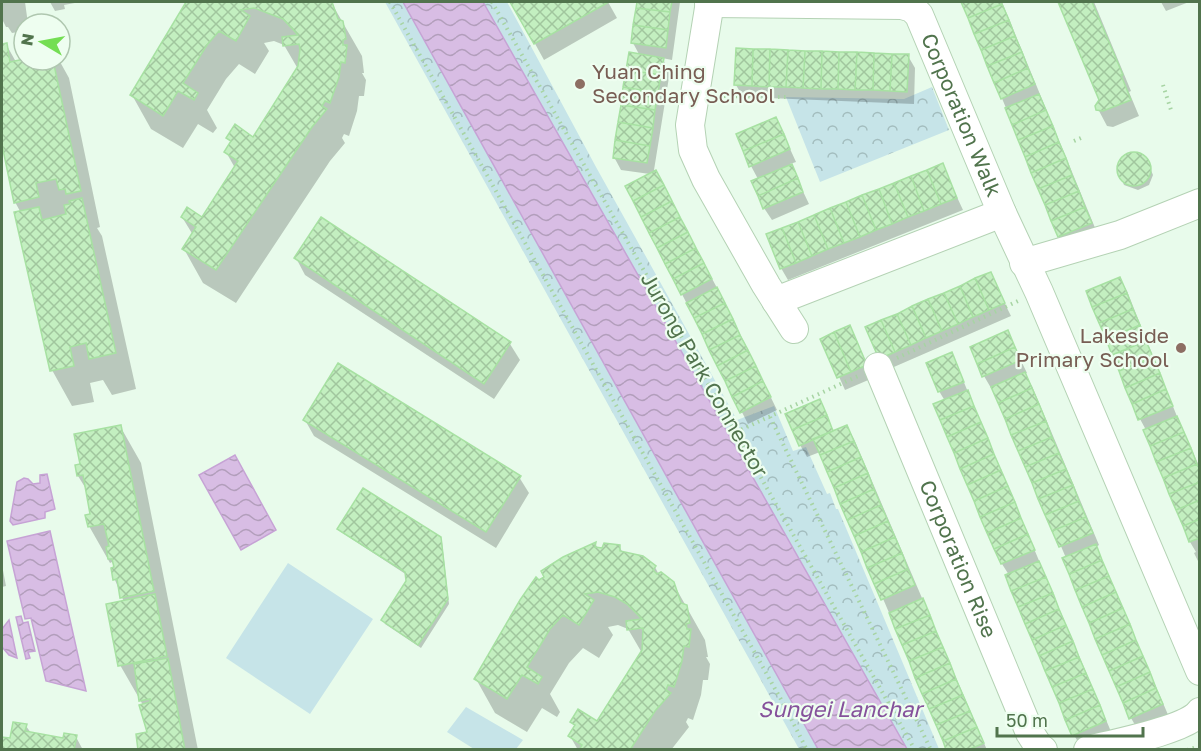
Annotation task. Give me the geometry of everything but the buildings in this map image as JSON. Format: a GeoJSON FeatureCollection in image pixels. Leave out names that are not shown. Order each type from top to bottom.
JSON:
{"type":"FeatureCollection","features":[{"type":"Feature","properties":{"kind":"street","name":"Corporation Walk"},"geometry":{"type":"LineString","coordinates":[[794,328],[706,179],[693,150],[690,125],[710,2],[891,5],[912,8],[919,15],[1200,671]]}},
{"type":"Feature","properties":{"kind":"street"},"geometry":{"type":"LineString","coordinates":[[1024,263],[1120,235],[1200,203]]}},
{"type":"Feature","properties":{"kind":"street","name":"Corporation Walk"},"geometry":{"type":"LineString","coordinates":[[776,300],[1002,213]]}},
{"type":"Feature","properties":{"kind":"street","name":"Corporation Rise"},"geometry":{"type":"LineString","coordinates":[[878,367],[1030,733],[1043,750]]}},
{"type":"Feature","properties":{"kind":"street"},"geometry":{"type":"LineString","coordinates":[[1088,750],[1127,745],[1190,721],[1200,712]]}},
{"type":"Feature","properties":{"kind":"path"},"geometry":{"type":"LineString","coordinates":[[390,2],[783,703],[807,750]]}},
{"type":"Feature","properties":{"kind":"path","name":"Jurong Park Connector"},"geometry":{"type":"LineString","coordinates":[[492,2],[915,750]]}},
{"type":"Feature","properties":{"kind":"path"},"geometry":{"type":"LineString","coordinates":[[1163,85],[1171,110]]}},
{"type":"Feature","properties":{"kind":"path"},"geometry":{"type":"LineString","coordinates":[[695,96],[786,97]]}},
{"type":"Feature","properties":{"kind":"path"},"geometry":{"type":"LineString","coordinates":[[1074,141],[1083,137]]}},
{"type":"Feature","properties":{"kind":"path"},"geometry":{"type":"LineString","coordinates":[[770,417],[931,750]]}},
{"type":"Feature","properties":{"kind":"path"},"geometry":{"type":"LineString","coordinates":[[1187,750],[1200,746]]}},
{"type":"Feature","properties":{"kind":"green space"},"geometry":{"type":"Polygon","coordinates":[[[385,2],[403,2],[818,749],[799,749],[385,2]]]}},
{"type":"Feature","properties":{"kind":"green space"},"geometry":{"type":"Polygon","coordinates":[[[483,2],[507,2],[737,420],[774,406],[793,451],[806,447],[827,494],[830,493],[838,509],[939,749],[907,749],[483,2]]]}},
{"type":"Feature","properties":{"kind":"green space"},"geometry":{"type":"Polygon","coordinates":[[[932,87],[949,130],[820,182],[786,97],[904,99],[932,87]]]}},
{"type":"Feature","properties":{"kind":"green space"},"geometry":{"type":"Polygon","coordinates":[[[288,563],[373,619],[310,714],[226,658],[288,563]]]}},
{"type":"Feature","properties":{"kind":"green space"},"geometry":{"type":"Polygon","coordinates":[[[466,707],[523,740],[516,749],[474,749],[447,732],[466,707]]]}},
{"type":"Feature","properties":{"kind":"water","name":"Sungei Lanchar"},"geometry":{"type":"Polygon","coordinates":[[[403,2],[483,2],[907,749],[818,749],[403,2]]]}},
{"type":"Feature","properties":{"kind":"water"},"geometry":{"type":"Polygon","coordinates":[[[235,455],[276,530],[241,550],[199,475],[235,455]]]}},
{"type":"Feature","properties":{"kind":"water"},"geometry":{"type":"Polygon","coordinates":[[[47,474],[55,509],[45,512],[45,518],[13,525],[10,521],[17,482],[24,478],[33,484],[40,483],[40,475],[47,474]]]}},
{"type":"Feature","properties":{"kind":"water"},"geometry":{"type":"Polygon","coordinates":[[[50,531],[86,691],[46,681],[31,618],[25,619],[7,541],[50,531]]]}},
{"type":"Feature","properties":{"kind":"water"},"geometry":{"type":"Polygon","coordinates":[[[21,616],[23,623],[28,622],[35,651],[28,652],[30,658],[26,659],[16,617],[21,616]]]}},
{"type":"Feature","properties":{"kind":"water"},"geometry":{"type":"Polygon","coordinates":[[[9,620],[17,658],[9,655],[2,647],[2,629],[9,620]]]}},
{"type":"Feature","properties":{"kind":"place","name":"Yuan Ching Secondary School"},"geometry":{"type":"Point","coordinates":[580,84]}},
{"type":"Feature","properties":{"kind":"place","name":"Lakeside Primary School"},"geometry":{"type":"Point","coordinates":[1181,348]}}]}
